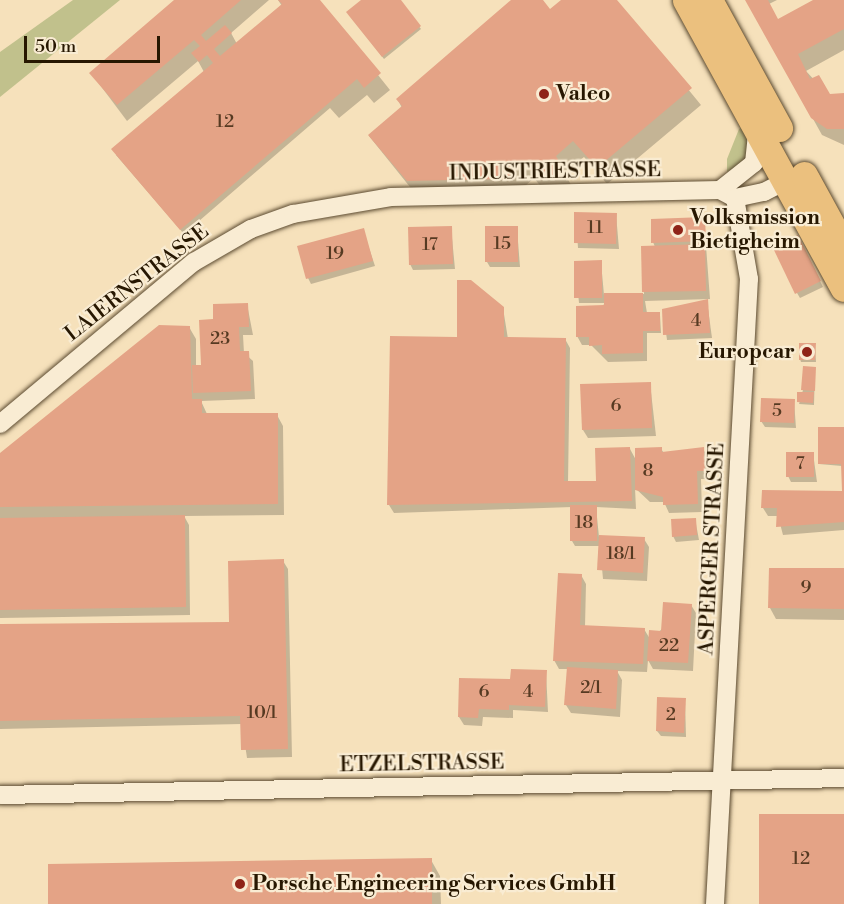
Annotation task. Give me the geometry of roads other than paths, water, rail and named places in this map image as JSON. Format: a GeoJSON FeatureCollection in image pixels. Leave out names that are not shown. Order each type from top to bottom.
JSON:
{"type":"FeatureCollection","features":[{"type":"Feature","properties":{"kind":"main road"},"geometry":{"type":"LineString","coordinates":[[686,0],[757,128],[844,248]]}},
{"type":"Feature","properties":{"kind":"main road"},"geometry":{"type":"LineString","coordinates":[[709,0],[794,176],[844,288]]}},
{"type":"Feature","properties":{"kind":"street"},"geometry":{"type":"LineString","coordinates":[[727,194],[754,163],[757,128]]}},
{"type":"Feature","properties":{"kind":"street","name":"INDUSTRIESTRASSE"},"geometry":{"type":"LineString","coordinates":[[391,197],[727,194],[794,176]]}},
{"type":"Feature","properties":{"kind":"street","name":"ASPERGER STRASSE"},"geometry":{"type":"LineString","coordinates":[[715,904],[749,279],[727,194]]}},
{"type":"Feature","properties":{"kind":"street","name":"LAIERNSTRASSE"},"geometry":{"type":"LineString","coordinates":[[0,424],[214,248],[293,214],[391,197]]}},
{"type":"Feature","properties":{"kind":"street","name":"ETZELSTRASSE"},"geometry":{"type":"LineString","coordinates":[[0,795],[844,778]]}},
{"type":"Feature","properties":{"kind":"place","name":"Valeo"},"geometry":{"type":"Point","coordinates":[544,94]}},
{"type":"Feature","properties":{"kind":"place","name":"Volksmission Bietigheim"},"geometry":{"type":"Point","coordinates":[678,230]}},
{"type":"Feature","properties":{"kind":"place","name":"Europcar"},"geometry":{"type":"Point","coordinates":[807,352]}},
{"type":"Feature","properties":{"kind":"place","name":"Porsche Engineering Services GmbH"},"geometry":{"type":"Point","coordinates":[240,884]}}]}
